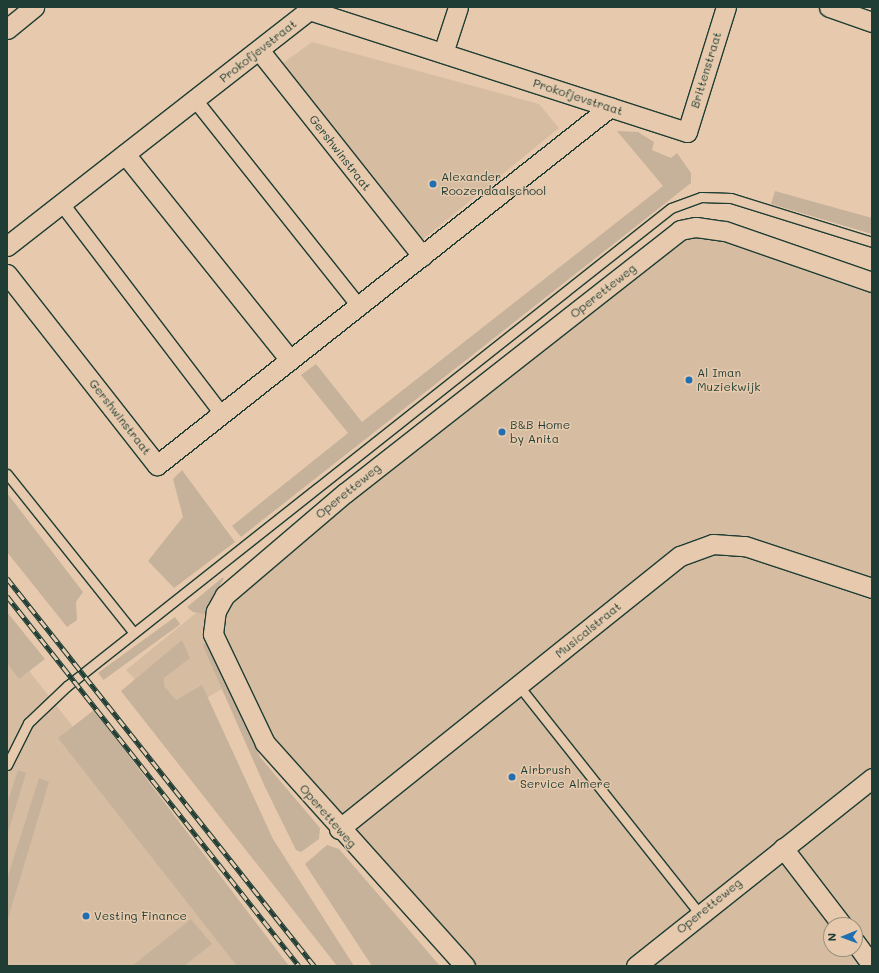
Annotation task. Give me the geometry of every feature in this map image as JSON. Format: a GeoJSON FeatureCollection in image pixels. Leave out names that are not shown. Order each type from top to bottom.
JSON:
{"type":"FeatureCollection","features":[{"type":"Feature","properties":{"kind":"street"},"geometry":{"type":"LineString","coordinates":[[7,28],[34,7]]}},
{"type":"Feature","properties":{"kind":"street"},"geometry":{"type":"LineString","coordinates":[[443,54],[458,7]]}},
{"type":"Feature","properties":{"kind":"street","name":"Brittenstraat"},"geometry":{"type":"LineString","coordinates":[[687,132],[726,7]]}},
{"type":"Feature","properties":{"kind":"street"},"geometry":{"type":"LineString","coordinates":[[829,7],[872,22]]}},
{"type":"Feature","properties":{"kind":"street","name":"Prokofjevstraat"},"geometry":{"type":"LineString","coordinates":[[7,246],[309,10],[687,132]]}},
{"type":"Feature","properties":{"kind":"street","name":"Gershwinstraat"},"geometry":{"type":"LineString","coordinates":[[259,50],[422,256]]}},
{"type":"Feature","properties":{"kind":"street"},"geometry":{"type":"LineString","coordinates":[[195,100],[358,305]]}},
{"type":"Feature","properties":{"kind":"street","name":"Gershwinstraat"},"geometry":{"type":"LineString","coordinates":[[7,274],[157,465],[610,107]]}},
{"type":"Feature","properties":{"kind":"street"},"geometry":{"type":"LineString","coordinates":[[125,154],[290,360]]}},
{"type":"Feature","properties":{"kind":"street"},"geometry":{"type":"LineString","coordinates":[[62,204],[222,414]]}},
{"type":"Feature","properties":{"kind":"street","name":"Operetteweg"},"geometry":{"type":"LineString","coordinates":[[465,966],[339,829],[265,743],[213,634],[216,611],[225,594],[345,493],[680,230],[696,226],[725,232],[872,282]]}},
{"type":"Feature","properties":{"kind":"street","name":"Musicalstraat"},"geometry":{"type":"LineString","coordinates":[[339,829],[680,556],[713,544],[745,546],[872,588]]}},
{"type":"Feature","properties":{"kind":"street","name":"Operetteweg"},"geometry":{"type":"LineString","coordinates":[[636,966],[699,913],[872,778]]}},
{"type":"Feature","properties":{"kind":"street"},"geometry":{"type":"LineString","coordinates":[[783,848],[836,917]]}},
{"type":"Feature","properties":{"kind":"street"},"geometry":{"type":"LineString","coordinates":[[863,953],[872,965]]}},
{"type":"Feature","properties":{"kind":"lane"},"geometry":{"type":"LineString","coordinates":[[7,765],[28,723],[133,632],[675,206],[701,197],[731,198],[872,242]]}},
{"type":"Feature","properties":{"kind":"lane"},"geometry":{"type":"LineString","coordinates":[[7,474],[133,632]]}},
{"type":"Feature","properties":{"kind":"lane"},"geometry":{"type":"LineString","coordinates":[[519,686],[699,913]]}},
{"type":"Feature","properties":{"kind":"shaded area","name":"Alexander Roozendaalschool"},"geometry":{"type":"Polygon","coordinates":[[[312,42],[539,104],[559,128],[421,241],[279,66],[312,42]]]}},
{"type":"Feature","properties":{"kind":"shaded area"},"geometry":{"type":"Polygon","coordinates":[[[617,131],[638,132],[654,142],[652,150],[671,158],[677,153],[691,173],[691,183],[241,537],[232,526],[348,433],[301,375],[316,364],[362,422],[663,186],[617,131]]]}},
{"type":"Feature","properties":{"kind":"shaded area"},"geometry":{"type":"Polygon","coordinates":[[[775,191],[872,218],[872,234],[771,204],[775,191]]]}},
{"type":"Feature","properties":{"kind":"shaded area"},"geometry":{"type":"Polygon","coordinates":[[[677,222],[872,275],[872,966],[456,966],[225,687],[172,719],[126,670],[677,222]]]}},
{"type":"Feature","properties":{"kind":"shaded area"},"geometry":{"type":"Polygon","coordinates":[[[182,470],[235,542],[174,588],[148,561],[183,517],[173,479],[182,470]]]}},
{"type":"Feature","properties":{"kind":"shaded area"},"geometry":{"type":"Polygon","coordinates":[[[7,493],[83,592],[76,602],[77,620],[67,627],[7,552],[7,493]]]}},
{"type":"Feature","properties":{"kind":"shaded area"},"geometry":{"type":"Polygon","coordinates":[[[222,578],[224,578],[204,614],[193,612],[187,607],[222,578]]]}},
{"type":"Feature","properties":{"kind":"shaded area"},"geometry":{"type":"Polygon","coordinates":[[[7,612],[45,659],[19,679],[7,663],[7,612]]]}},
{"type":"Feature","properties":{"kind":"shaded area"},"geometry":{"type":"Polygon","coordinates":[[[175,617],[180,624],[103,680],[98,673],[175,617]]]}},
{"type":"Feature","properties":{"kind":"shaded area"},"geometry":{"type":"Polygon","coordinates":[[[182,640],[190,658],[164,678],[164,686],[176,700],[202,685],[273,839],[354,966],[337,966],[121,691],[182,640]]]}},
{"type":"Feature","properties":{"kind":"shaded area"},"geometry":{"type":"Polygon","coordinates":[[[206,641],[260,757],[320,828],[319,839],[301,852],[296,850],[265,787],[203,646],[206,641]]]}},
{"type":"Feature","properties":{"kind":"shaded area"},"geometry":{"type":"Polygon","coordinates":[[[7,643],[262,966],[7,966],[7,643]]]}},
{"type":"Feature","properties":{"kind":"shaded area"},"geometry":{"type":"Polygon","coordinates":[[[94,710],[289,966],[237,966],[58,738],[94,710]]]}},
{"type":"Feature","properties":{"kind":"shaded area"},"geometry":{"type":"Polygon","coordinates":[[[18,770],[26,773],[7,836],[7,804],[18,770]]]}},
{"type":"Feature","properties":{"kind":"shaded area"},"geometry":{"type":"Polygon","coordinates":[[[39,778],[49,782],[7,922],[7,879],[39,778]]]}},
{"type":"Feature","properties":{"kind":"shaded area"},"geometry":{"type":"Polygon","coordinates":[[[327,845],[339,849],[440,966],[372,966],[305,864],[327,845]]]}},
{"type":"Feature","properties":{"kind":"shaded area"},"geometry":{"type":"Polygon","coordinates":[[[191,919],[212,944],[184,966],[132,966],[191,919]]]}},
{"type":"Feature","properties":{"kind":"railway"},"geometry":{"type":"LineString","coordinates":[[7,578],[314,966]]}},
{"type":"Feature","properties":{"kind":"railway"},"geometry":{"type":"LineString","coordinates":[[7,596],[299,966]]}},
{"type":"Feature","properties":{"kind":"place","name":"Alexander Roozendaalschool"},"geometry":{"type":"Point","coordinates":[433,184]}},
{"type":"Feature","properties":{"kind":"place","name":"Al Iman Muziekwijk"},"geometry":{"type":"Point","coordinates":[689,380]}},
{"type":"Feature","properties":{"kind":"place","name":"B&B Home by Anita"},"geometry":{"type":"Point","coordinates":[502,432]}},
{"type":"Feature","properties":{"kind":"place","name":"Airbrush Service Almere"},"geometry":{"type":"Point","coordinates":[512,777]}},
{"type":"Feature","properties":{"kind":"place","name":"Vesting Finance"},"geometry":{"type":"Point","coordinates":[86,916]}}]}
